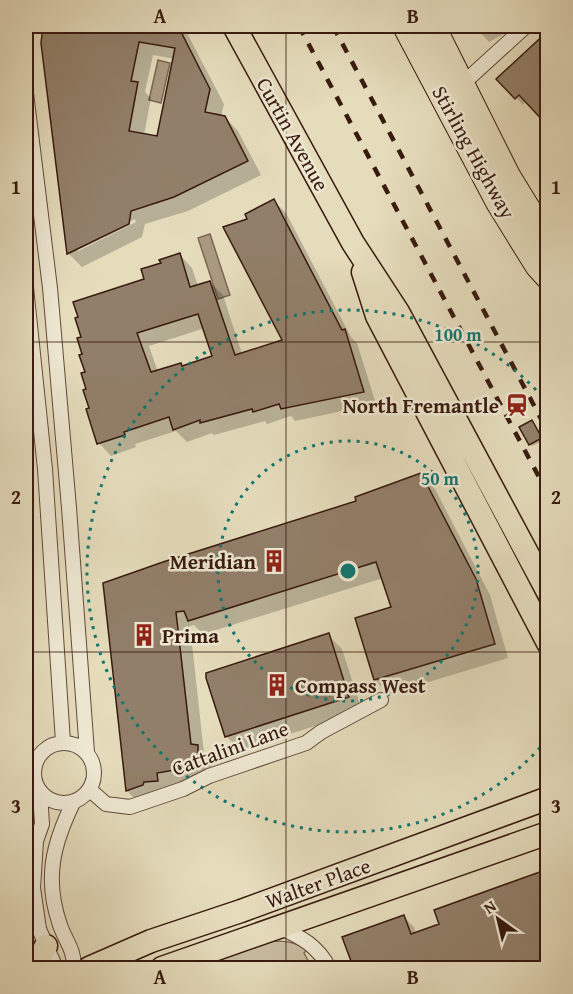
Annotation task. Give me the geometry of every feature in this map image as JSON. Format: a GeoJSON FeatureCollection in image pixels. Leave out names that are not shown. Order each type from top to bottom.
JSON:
{"type":"FeatureCollection","features":[{"type":"Feature","properties":{"kind":"highway","name":"Stirling Highway"},"geometry":{"type":"LineString","coordinates":[[406,26],[453,92],[548,243]]}},
{"type":"Feature","properties":{"kind":"highway","name":"Stirling Highway"},"geometry":{"type":"LineString","coordinates":[[432,26],[453,92],[500,202],[538,265],[548,276]]}},
{"type":"Feature","properties":{"kind":"main road","name":"Curtin Avenue"},"geometry":{"type":"LineString","coordinates":[[234,26],[353,243],[398,312],[548,592]]}},
{"type":"Feature","properties":{"kind":"main road","name":"Curtin Avenue"},"geometry":{"type":"LineString","coordinates":[[353,243],[377,316],[548,643]]}},
{"type":"Feature","properties":{"kind":"main road","name":"Walter Place"},"geometry":{"type":"LineString","coordinates":[[89,969],[151,941],[242,911],[548,797]]}},
{"type":"Feature","properties":{"kind":"main road","name":"Walter Place"},"geometry":{"type":"LineString","coordinates":[[162,969],[548,833]]}},
{"type":"Feature","properties":{"kind":"main road"},"geometry":{"type":"LineString","coordinates":[[33,969],[46,946]]}},
{"type":"Feature","properties":{"kind":"street"},"geometry":{"type":"LineString","coordinates":[[453,92],[526,26]]}},
{"type":"Feature","properties":{"kind":"street"},"geometry":{"type":"LineString","coordinates":[[26,93],[51,299],[87,752]]}},
{"type":"Feature","properties":{"kind":"street"},"geometry":{"type":"LineString","coordinates":[[26,287],[45,469],[63,742]]}},
{"type":"Feature","properties":{"kind":"street","name":"Cattalini Lane"},"geometry":{"type":"LineString","coordinates":[[90,790],[106,804],[130,807],[183,789],[208,776],[306,743],[321,732],[381,700]]}},
{"type":"Feature","properties":{"kind":"street"},"geometry":{"type":"LineString","coordinates":[[40,793],[50,801],[61,804],[73,803],[83,798],[90,790],[95,770],[87,752],[77,745],[63,742],[41,753],[36,763],[34,779],[40,793],[42,824],[36,841],[33,888],[39,929],[55,966],[59,969]]}},
{"type":"Feature","properties":{"kind":"street"},"geometry":{"type":"LineString","coordinates":[[73,803],[55,846],[52,876],[60,924],[75,958],[73,969]]}},
{"type":"Feature","properties":{"kind":"street"},"geometry":{"type":"LineString","coordinates":[[279,927],[299,936],[316,948],[329,969]]}},
{"type":"Feature","properties":{"kind":"shaded area"},"geometry":{"type":"Polygon","coordinates":[[[158,60],[170,63],[161,103],[149,100],[158,60]]]}},
{"type":"Feature","properties":{"kind":"shaded area"},"geometry":{"type":"Polygon","coordinates":[[[210,234],[230,295],[218,299],[198,238],[210,234]]]}},
{"type":"Feature","properties":{"kind":"shaded area"},"geometry":{"type":"Polygon","coordinates":[[[273,941],[291,942],[307,950],[304,953],[312,968],[187,968],[273,941]]]}},
{"type":"Feature","properties":{"kind":"building"},"geometry":{"type":"Polygon","coordinates":[[[43,26],[178,26],[210,89],[205,112],[225,116],[248,161],[174,197],[131,211],[129,224],[67,254],[41,43],[43,26]],[[139,42],[131,81],[138,82],[129,131],[157,136],[175,48],[139,42]]]}},
{"type":"Feature","properties":{"kind":"building"},"geometry":{"type":"Polygon","coordinates":[[[548,31],[548,126],[519,95],[515,99],[496,79],[548,31]]]}},
{"type":"Feature","properties":{"kind":"building"},"geometry":{"type":"Polygon","coordinates":[[[274,199],[342,330],[345,329],[364,392],[281,409],[279,404],[253,412],[252,409],[200,423],[200,420],[173,430],[169,417],[97,444],[86,409],[89,408],[83,390],[86,389],[81,373],[85,372],[79,355],[82,354],[77,338],[81,337],[73,302],[144,279],[141,269],[161,263],[159,260],[180,253],[190,287],[210,281],[235,355],[282,340],[223,227],[247,219],[245,214],[274,199]],[[198,314],[137,333],[151,372],[181,363],[182,366],[212,356],[198,314]]]}},
{"type":"Feature","properties":{"kind":"building"},"geometry":{"type":"Polygon","coordinates":[[[532,420],[542,438],[529,445],[519,427],[532,420]]]}},
{"type":"Feature","properties":{"kind":"building"},"geometry":{"type":"Polygon","coordinates":[[[421,473],[476,579],[495,644],[374,680],[355,618],[391,607],[376,562],[188,621],[184,611],[176,612],[191,744],[198,745],[198,761],[178,764],[181,769],[157,773],[158,781],[144,782],[143,785],[126,791],[103,583],[356,501],[355,497],[421,473]]]}},
{"type":"Feature","properties":{"kind":"building","name":"Compass West"},"geometry":{"type":"Polygon","coordinates":[[[329,633],[349,697],[225,737],[206,673],[329,633]]]}},
{"type":"Feature","properties":{"kind":"building"},"geometry":{"type":"Polygon","coordinates":[[[548,869],[548,969],[354,969],[342,937],[404,915],[411,934],[439,924],[434,910],[548,869]]]}},
{"type":"Feature","properties":{"kind":"railway"},"geometry":{"type":"LineString","coordinates":[[299,26],[548,494]]}},
{"type":"Feature","properties":{"kind":"railway"},"geometry":{"type":"LineString","coordinates":[[333,26],[548,432]]}},
{"type":"Feature","properties":{"kind":"place","name":"North Fremantle"},"geometry":{"type":"Point","coordinates":[517,405]}},
{"type":"Feature","properties":{"kind":"place","name":"Meridian"},"geometry":{"type":"Point","coordinates":[274,561]}},
{"type":"Feature","properties":{"kind":"place","name":"Prima"},"geometry":{"type":"Point","coordinates":[144,635]}},
{"type":"Feature","properties":{"kind":"place","name":"Compass West"},"geometry":{"type":"Point","coordinates":[277,685]}}]}
